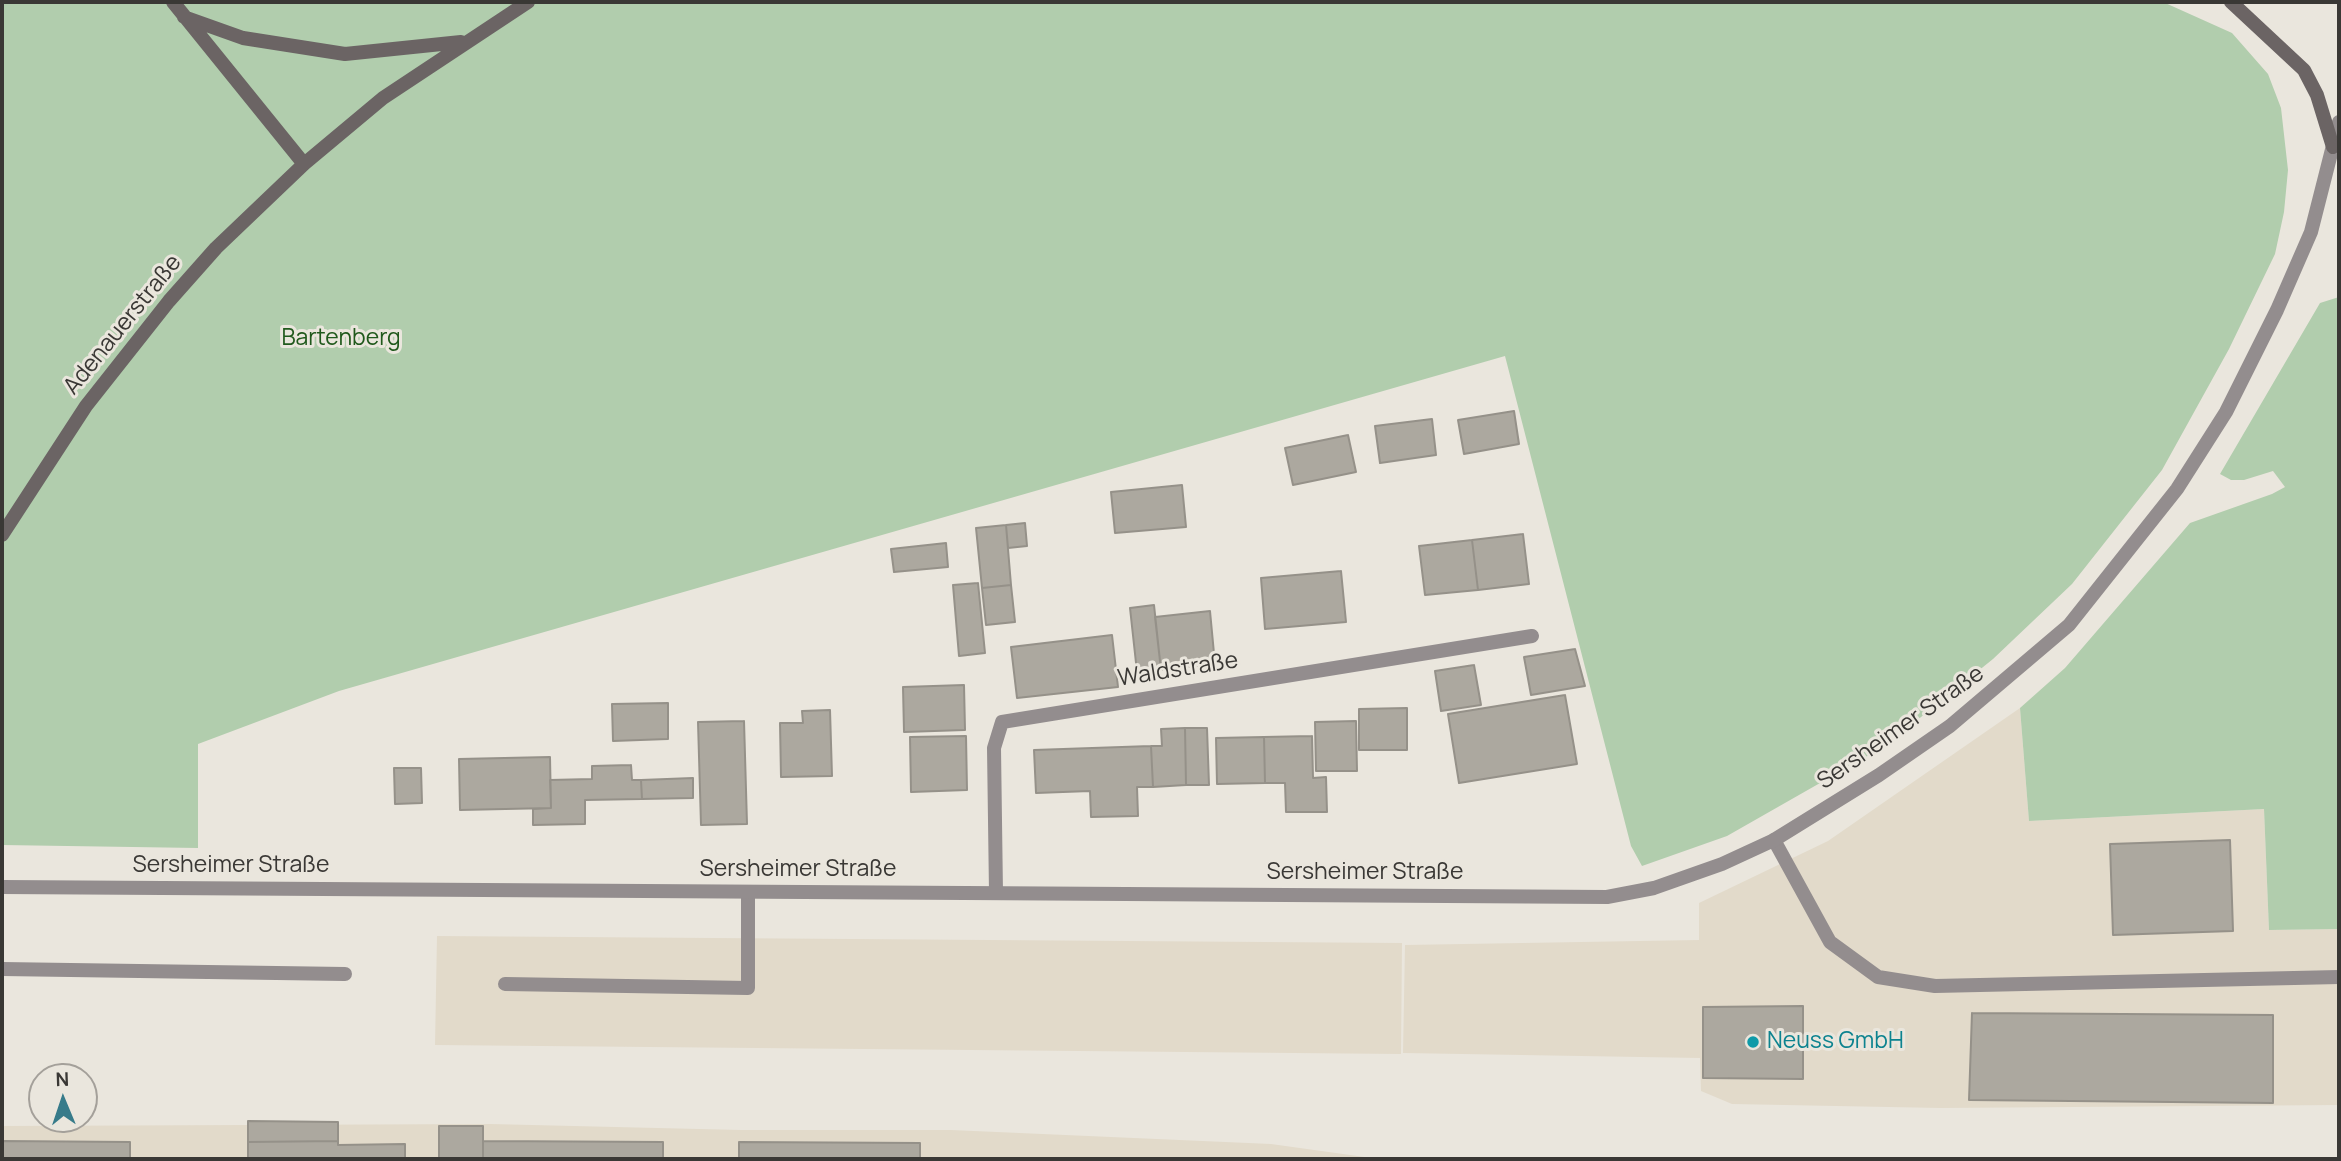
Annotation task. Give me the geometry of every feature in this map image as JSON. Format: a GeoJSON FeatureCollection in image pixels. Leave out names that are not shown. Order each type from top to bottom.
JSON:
{"type":"FeatureCollection","features":[{"type":"Feature","properties":{"kind":"main road"},"geometry":{"type":"LineString","coordinates":[[173,2],[304,164]]}},
{"type":"Feature","properties":{"kind":"main road","name":"Adenauerstraße"},"geometry":{"type":"LineString","coordinates":[[2,535],[86,406],[169,301],[216,248],[304,164],[383,98],[464,41],[528,2]]}},
{"type":"Feature","properties":{"kind":"main road"},"geometry":{"type":"LineString","coordinates":[[2231,2],[2304,70],[2317,95],[2333,147]]}},
{"type":"Feature","properties":{"kind":"main road"},"geometry":{"type":"LineString","coordinates":[[184,17],[243,38],[345,54],[464,41]]}},
{"type":"Feature","properties":{"kind":"street","name":"Sersheimer Straße"},"geometry":{"type":"LineString","coordinates":[[2,887],[1606,897],[1654,888],[1721,864],[1774,840],[1879,775],[1950,726],[2069,625],[2177,489],[2226,412],[2277,310],[2311,232],[2339,122]]}},
{"type":"Feature","properties":{"kind":"street","name":"Waldstraße"},"geometry":{"type":"LineString","coordinates":[[996,893],[994,748],[1002,722],[1532,636]]}},
{"type":"Feature","properties":{"kind":"street"},"geometry":{"type":"LineString","coordinates":[[1774,840],[1830,942],[1878,977],[1935,986],[2339,977]]}},
{"type":"Feature","properties":{"kind":"street"},"geometry":{"type":"LineString","coordinates":[[505,984],[748,988],[748,893]]}},
{"type":"Feature","properties":{"kind":"street"},"geometry":{"type":"LineString","coordinates":[[2,969],[345,974]]}},
{"type":"Feature","properties":{"kind":"shaded area"},"geometry":{"type":"Polygon","coordinates":[[[2020,708],[2029,821],[2264,809],[2269,930],[2339,929],[2339,1105],[1941,1108],[1732,1104],[1701,1091],[1700,1058],[1403,1053],[1405,945],[1699,940],[1699,903],[1828,841],[2020,708]]]}},
{"type":"Feature","properties":{"kind":"shaded area"},"geometry":{"type":"Polygon","coordinates":[[[437,936],[1402,943],[1401,1054],[435,1045],[437,936]]]}},
{"type":"Feature","properties":{"kind":"shaded area"},"geometry":{"type":"Polygon","coordinates":[[[490,1124],[741,1130],[951,1130],[1271,1144],[1379,1159],[2,1159],[2,1126],[28,1126],[28,1133],[98,1133],[98,1126],[490,1124]]]}},
{"type":"Feature","properties":{"kind":"green space","name":"Bartenberg"},"geometry":{"type":"Polygon","coordinates":[[[2,2],[2163,2],[2232,33],[2268,74],[2281,108],[2288,170],[2284,212],[2275,254],[2229,349],[2162,470],[2072,584],[1993,659],[1885,746],[1727,836],[1642,866],[1631,846],[1505,356],[339,691],[198,744],[198,848],[2,845],[2,2]]]}},
{"type":"Feature","properties":{"kind":"green space"},"geometry":{"type":"Polygon","coordinates":[[[2339,297],[2339,929],[2269,930],[2264,809],[2029,821],[2020,708],[2065,668],[2190,523],[2285,487],[2273,471],[2244,480],[2231,480],[2220,474],[2320,303],[2339,297]]]}},
{"type":"Feature","properties":{"kind":"building"},"geometry":{"type":"Polygon","coordinates":[[[1514,411],[1519,444],[1464,454],[1458,420],[1514,411]]]}},
{"type":"Feature","properties":{"kind":"building"},"geometry":{"type":"Polygon","coordinates":[[[1432,419],[1436,455],[1380,463],[1375,426],[1432,419]]]}},
{"type":"Feature","properties":{"kind":"building"},"geometry":{"type":"Polygon","coordinates":[[[1348,435],[1356,472],[1293,485],[1285,448],[1348,435]]]}},
{"type":"Feature","properties":{"kind":"building"},"geometry":{"type":"Polygon","coordinates":[[[1182,485],[1186,527],[1115,533],[1111,492],[1182,485]]]}},
{"type":"Feature","properties":{"kind":"building"},"geometry":{"type":"Polygon","coordinates":[[[1025,523],[1027,546],[1008,548],[1006,525],[1025,523]]]}},
{"type":"Feature","properties":{"kind":"building"},"geometry":{"type":"Polygon","coordinates":[[[1006,525],[1011,585],[982,588],[976,528],[1006,525]]]}},
{"type":"Feature","properties":{"kind":"building"},"geometry":{"type":"Polygon","coordinates":[[[1523,534],[1529,584],[1478,590],[1472,540],[1523,534]]]}},
{"type":"Feature","properties":{"kind":"building"},"geometry":{"type":"Polygon","coordinates":[[[1472,540],[1478,590],[1425,595],[1419,546],[1472,540]]]}},
{"type":"Feature","properties":{"kind":"building"},"geometry":{"type":"Polygon","coordinates":[[[946,543],[948,567],[894,572],[891,549],[946,543]]]}},
{"type":"Feature","properties":{"kind":"building"},"geometry":{"type":"Polygon","coordinates":[[[1341,571],[1346,622],[1265,629],[1261,578],[1341,571]]]}},
{"type":"Feature","properties":{"kind":"building"},"geometry":{"type":"Polygon","coordinates":[[[978,583],[985,653],[959,656],[953,585],[978,583]]]}},
{"type":"Feature","properties":{"kind":"building"},"geometry":{"type":"Polygon","coordinates":[[[1011,585],[1015,622],[986,625],[982,588],[1011,585]]]}},
{"type":"Feature","properties":{"kind":"building"},"geometry":{"type":"Polygon","coordinates":[[[1154,605],[1161,670],[1137,672],[1130,608],[1154,605]]]}},
{"type":"Feature","properties":{"kind":"building"},"geometry":{"type":"Polygon","coordinates":[[[1210,611],[1215,664],[1161,670],[1155,617],[1210,611]]]}},
{"type":"Feature","properties":{"kind":"building"},"geometry":{"type":"Polygon","coordinates":[[[1112,635],[1118,687],[1017,698],[1011,647],[1112,635]]]}},
{"type":"Feature","properties":{"kind":"building"},"geometry":{"type":"Polygon","coordinates":[[[1575,649],[1585,686],[1531,695],[1524,657],[1575,649]]]}},
{"type":"Feature","properties":{"kind":"building"},"geometry":{"type":"Polygon","coordinates":[[[1474,665],[1481,705],[1441,711],[1435,671],[1474,665]]]}},
{"type":"Feature","properties":{"kind":"building"},"geometry":{"type":"Polygon","coordinates":[[[964,685],[965,730],[904,732],[903,687],[964,685]]]}},
{"type":"Feature","properties":{"kind":"building"},"geometry":{"type":"Polygon","coordinates":[[[1565,695],[1577,764],[1459,783],[1448,714],[1565,695]]]}},
{"type":"Feature","properties":{"kind":"building"},"geometry":{"type":"Polygon","coordinates":[[[668,703],[668,739],[613,741],[612,704],[668,703]]]}},
{"type":"Feature","properties":{"kind":"building"},"geometry":{"type":"Polygon","coordinates":[[[1407,708],[1407,750],[1359,750],[1359,709],[1407,708]]]}},
{"type":"Feature","properties":{"kind":"building"},"geometry":{"type":"Polygon","coordinates":[[[830,710],[832,776],[781,777],[780,723],[803,723],[802,711],[830,710]]]}},
{"type":"Feature","properties":{"kind":"building"},"geometry":{"type":"Polygon","coordinates":[[[744,721],[747,824],[701,825],[698,722],[744,721]]]}},
{"type":"Feature","properties":{"kind":"building"},"geometry":{"type":"Polygon","coordinates":[[[1356,721],[1357,771],[1316,771],[1315,722],[1356,721]]]}},
{"type":"Feature","properties":{"kind":"building"},"geometry":{"type":"Polygon","coordinates":[[[1185,728],[1207,728],[1209,785],[1186,785],[1185,728]]]}},
{"type":"Feature","properties":{"kind":"building"},"geometry":{"type":"Polygon","coordinates":[[[1185,728],[1186,785],[1153,787],[1151,746],[1162,746],[1161,729],[1185,728]]]}},
{"type":"Feature","properties":{"kind":"building"},"geometry":{"type":"Polygon","coordinates":[[[966,736],[967,790],[911,792],[910,737],[966,736]]]}},
{"type":"Feature","properties":{"kind":"building"},"geometry":{"type":"Polygon","coordinates":[[[1312,736],[1313,778],[1326,777],[1327,812],[1286,812],[1285,783],[1265,783],[1264,737],[1312,736]]]}},
{"type":"Feature","properties":{"kind":"building"},"geometry":{"type":"Polygon","coordinates":[[[1264,737],[1265,783],[1217,784],[1216,738],[1264,737]]]}},
{"type":"Feature","properties":{"kind":"building"},"geometry":{"type":"Polygon","coordinates":[[[1151,746],[1153,787],[1137,787],[1138,816],[1091,817],[1090,791],[1036,793],[1034,750],[1151,746]]]}},
{"type":"Feature","properties":{"kind":"building"},"geometry":{"type":"Polygon","coordinates":[[[550,757],[551,808],[460,810],[459,759],[550,757]]]}},
{"type":"Feature","properties":{"kind":"building"},"geometry":{"type":"Polygon","coordinates":[[[631,765],[632,780],[641,780],[642,799],[585,800],[585,824],[533,825],[533,809],[551,808],[550,780],[592,779],[592,766],[631,765]]]}},
{"type":"Feature","properties":{"kind":"building"},"geometry":{"type":"Polygon","coordinates":[[[394,768],[421,768],[422,803],[395,804],[394,768]]]}},
{"type":"Feature","properties":{"kind":"building"},"geometry":{"type":"Polygon","coordinates":[[[693,778],[693,798],[642,799],[641,780],[693,778]]]}},
{"type":"Feature","properties":{"kind":"building"},"geometry":{"type":"Polygon","coordinates":[[[2230,840],[2233,931],[2113,935],[2110,844],[2230,840]]]}},
{"type":"Feature","properties":{"kind":"building","name":"Neuss GmbH"},"geometry":{"type":"Polygon","coordinates":[[[1803,1006],[1803,1079],[1703,1078],[1703,1007],[1803,1006]]]}},
{"type":"Feature","properties":{"kind":"building"},"geometry":{"type":"Polygon","coordinates":[[[1972,1013],[2273,1015],[2273,1103],[1969,1100],[1972,1013]]]}},
{"type":"Feature","properties":{"kind":"building"},"geometry":{"type":"Polygon","coordinates":[[[248,1121],[338,1122],[338,1141],[248,1142],[248,1121]]]}},
{"type":"Feature","properties":{"kind":"building"},"geometry":{"type":"Polygon","coordinates":[[[439,1126],[483,1126],[483,1159],[439,1159],[439,1126]]]}},
{"type":"Feature","properties":{"kind":"building"},"geometry":{"type":"Polygon","coordinates":[[[2,1141],[130,1142],[130,1159],[2,1159],[2,1141]]]}},
{"type":"Feature","properties":{"kind":"building"},"geometry":{"type":"Polygon","coordinates":[[[338,1141],[338,1145],[405,1144],[405,1159],[248,1159],[248,1142],[338,1141]]]}},
{"type":"Feature","properties":{"kind":"building"},"geometry":{"type":"Polygon","coordinates":[[[483,1141],[663,1142],[663,1159],[483,1159],[483,1141]]]}},
{"type":"Feature","properties":{"kind":"building"},"geometry":{"type":"Polygon","coordinates":[[[739,1142],[920,1143],[920,1159],[739,1159],[739,1142]]]}},
{"type":"Feature","properties":{"kind":"place","name":"Neuss GmbH"},"geometry":{"type":"Point","coordinates":[1753,1042]}}]}
